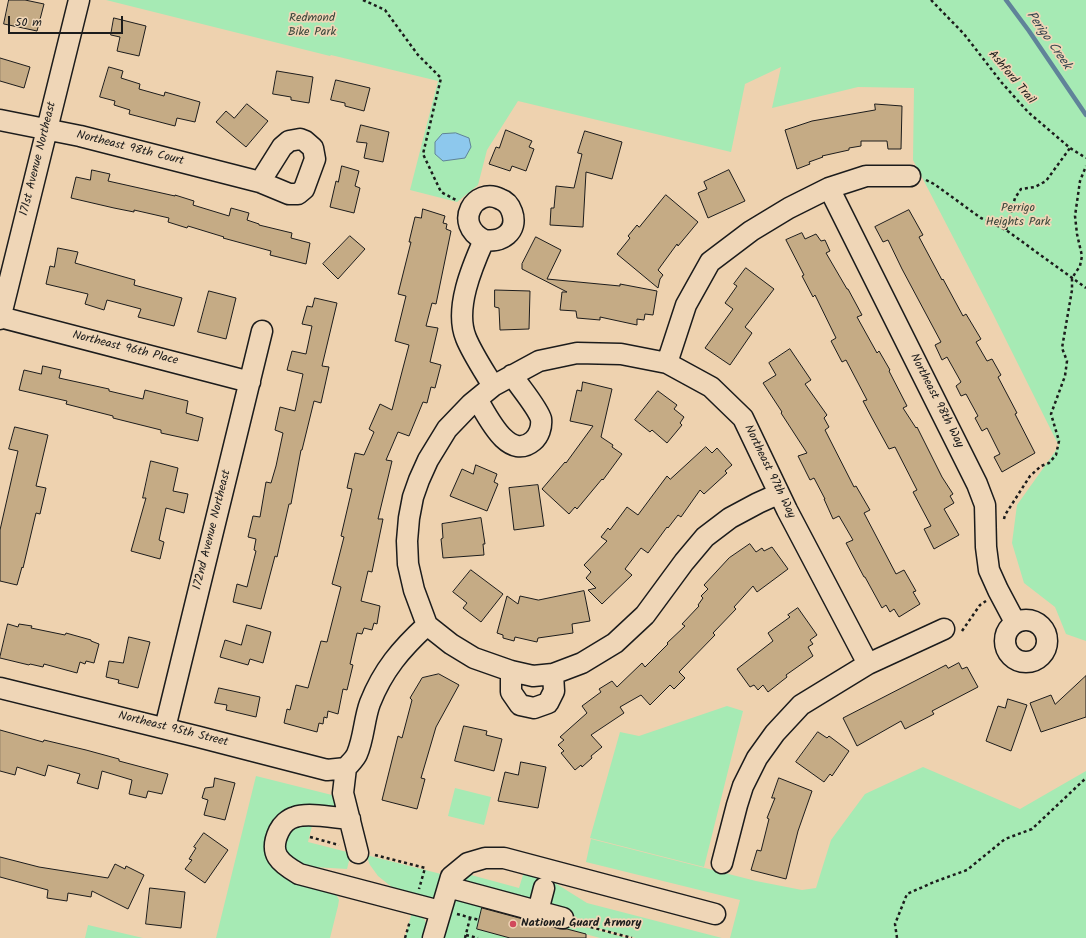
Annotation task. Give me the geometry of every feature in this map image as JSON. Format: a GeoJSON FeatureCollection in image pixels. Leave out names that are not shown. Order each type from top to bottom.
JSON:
{"type":"FeatureCollection","features":[{"type":"Feature","properties":{"kind":"street","name":"171st Avenue Northeast"},"geometry":{"type":"LineString","coordinates":[[0,318],[79,0]]}},
{"type":"Feature","properties":{"kind":"street","name":"Northeast 98th Court"},"geometry":{"type":"LineString","coordinates":[[0,120],[16,124],[47,128],[260,182]]}},
{"type":"Feature","properties":{"kind":"street"},"geometry":{"type":"LineString","coordinates":[[667,363],[686,305],[710,262],[751,230],[789,208],[829,188],[866,176],[910,176]]}},
{"type":"Feature","properties":{"kind":"street","name":"Northeast 98th Way"},"geometry":{"type":"LineString","coordinates":[[829,188],[977,484],[985,505],[986,548],[989,570],[1015,622]]}},
{"type":"Feature","properties":{"kind":"street"},"geometry":{"type":"LineString","coordinates":[[491,196],[498,197],[504,200],[512,212],[514,219],[512,226],[504,237],[498,240],[484,240],[477,237],[469,226],[468,219],[471,209],[477,200],[491,196]]}},
{"type":"Feature","properties":{"kind":"street"},"geometry":{"type":"LineString","coordinates":[[484,240],[475,260],[465,291],[462,316],[465,337],[493,386]]}},
{"type":"Feature","properties":{"kind":"street","name":"Northeast 96th Place"},"geometry":{"type":"LineString","coordinates":[[0,318],[250,382]]}},
{"type":"Feature","properties":{"kind":"street","name":"172nd Avenue Northeast"},"geometry":{"type":"LineString","coordinates":[[165,728],[262,331]]}},
{"type":"Feature","properties":{"kind":"street","name":"Northeast 97th Way"},"geometry":{"type":"LineString","coordinates":[[427,625],[414,590],[408,564],[407,541],[413,497],[428,460],[437,444],[448,429],[477,399],[493,386],[539,361],[577,353],[621,354],[667,363],[711,387],[743,418],[778,494],[868,664]]}},
{"type":"Feature","properties":{"kind":"street"},"geometry":{"type":"LineString","coordinates":[[477,399],[504,440],[515,446],[527,445],[532,442],[540,432],[541,420],[539,414],[512,376]]}},
{"type":"Feature","properties":{"kind":"street"},"geometry":{"type":"LineString","coordinates":[[356,850],[343,793],[346,768],[357,754],[370,704],[380,681],[392,661],[427,625],[451,644],[474,658],[511,671],[533,676],[553,674],[582,663],[615,643],[645,616],[684,562],[705,537],[730,518],[778,494]]}},
{"type":"Feature","properties":{"kind":"street"},"geometry":{"type":"LineString","coordinates":[[722,863],[743,786],[757,758],[771,739],[801,705],[868,664],[951,633]]}},
{"type":"Feature","properties":{"kind":"street"},"geometry":{"type":"LineString","coordinates":[[511,671],[511,692],[520,705],[534,708],[548,703],[554,691],[553,674]]}},
{"type":"Feature","properties":{"kind":"street","name":"Northeast 95th Street"},"geometry":{"type":"LineString","coordinates":[[0,688],[165,728],[327,770],[346,768]]}},
{"type":"Feature","properties":{"kind":"street"},"geometry":{"type":"LineString","coordinates":[[350,819],[295,816],[280,828],[275,839],[274,848],[277,855],[287,867],[299,874],[440,911]]}},
{"type":"Feature","properties":{"kind":"street"},"geometry":{"type":"LineString","coordinates":[[433,938],[451,878],[468,862],[486,858],[504,858],[715,914]]}},
{"type":"Feature","properties":{"kind":"street"},"geometry":{"type":"LineString","coordinates":[[448,886],[567,920]]}},
{"type":"Feature","properties":{"kind":"street"},"geometry":{"type":"LineString","coordinates":[[538,911],[544,888]]}},
{"type":"Feature","properties":{"kind":"path"},"geometry":{"type":"LineString","coordinates":[[363,0],[384,10],[418,56],[441,78],[423,154],[441,192],[471,209]]}},
{"type":"Feature","properties":{"kind":"path","name":"Ashford Trail"},"geometry":{"type":"LineString","coordinates":[[931,0],[964,34],[1002,84],[1028,112],[1070,148],[1086,158]]}},
{"type":"Feature","properties":{"kind":"path"},"geometry":{"type":"LineString","coordinates":[[1006,230],[1015,198],[1021,189],[1035,187],[1046,181],[1070,148]]}},
{"type":"Feature","properties":{"kind":"path"},"geometry":{"type":"LineString","coordinates":[[1004,522],[1005,515],[1030,476],[1056,455],[1059,441],[1051,414],[1066,376],[1067,361],[1062,348],[1072,290],[1072,278],[1080,266],[1082,256],[1076,234],[1075,216],[1080,182],[1086,166]]}},
{"type":"Feature","properties":{"kind":"path"},"geometry":{"type":"LineString","coordinates":[[910,176],[916,176],[934,184],[981,218],[1006,230],[1086,288]]}},
{"type":"Feature","properties":{"kind":"path"},"geometry":{"type":"LineString","coordinates":[[951,633],[986,601]]}},
{"type":"Feature","properties":{"kind":"path"},"geometry":{"type":"LineString","coordinates":[[897,938],[896,924],[908,894],[934,882],[967,870],[1005,839],[1032,829],[1086,778]]}},
{"type":"Feature","properties":{"kind":"path"},"geometry":{"type":"LineString","coordinates":[[310,837],[425,868],[417,893]]}},
{"type":"Feature","properties":{"kind":"path"},"geometry":{"type":"LineString","coordinates":[[440,911],[479,920]]}},
{"type":"Feature","properties":{"kind":"path"},"geometry":{"type":"LineString","coordinates":[[470,918],[465,936],[478,938]]}},
{"type":"Feature","properties":{"kind":"path"},"geometry":{"type":"LineString","coordinates":[[405,938],[410,919]]}},
{"type":"Feature","properties":{"kind":"path"},"geometry":{"type":"LineString","coordinates":[[567,920],[632,938]]}},
{"type":"Feature","properties":{"kind":"green space"},"geometry":{"type":"Polygon","coordinates":[[[106,0],[1086,0],[1086,641],[1066,634],[1055,607],[1024,583],[1012,543],[1017,505],[1059,446],[993,314],[913,160],[914,88],[858,87],[772,108],[781,67],[745,84],[731,152],[518,101],[487,150],[478,185],[457,202],[410,190],[438,81],[330,56],[106,0]]]}},
{"type":"Feature","properties":{"kind":"green space"},"geometry":{"type":"Polygon","coordinates":[[[727,706],[743,711],[704,867],[590,838],[620,732],[639,736],[727,706]]]}},
{"type":"Feature","properties":{"kind":"green space"},"geometry":{"type":"Polygon","coordinates":[[[923,767],[1020,809],[1086,771],[1086,938],[730,938],[740,900],[586,862],[591,839],[756,881],[802,890],[816,888],[831,840],[865,794],[923,767]]]}},
{"type":"Feature","properties":{"kind":"green space"},"geometry":{"type":"Polygon","coordinates":[[[256,776],[336,796],[337,804],[334,808],[269,841],[336,894],[339,900],[330,938],[216,938],[256,776]]]}},
{"type":"Feature","properties":{"kind":"green space"},"geometry":{"type":"Polygon","coordinates":[[[455,788],[491,797],[484,825],[448,816],[455,788]]]}},
{"type":"Feature","properties":{"kind":"green space"},"geometry":{"type":"Polygon","coordinates":[[[313,822],[308,842],[351,853],[347,869],[297,866],[287,860],[282,839],[291,828],[313,822]]]}},
{"type":"Feature","properties":{"kind":"green space"},"geometry":{"type":"Polygon","coordinates":[[[366,855],[445,875],[436,895],[431,900],[398,892],[378,876],[370,865],[366,855]]]}},
{"type":"Feature","properties":{"kind":"green space"},"geometry":{"type":"Polygon","coordinates":[[[473,868],[471,875],[519,888],[523,875],[529,871],[557,876],[555,883],[587,903],[722,938],[636,938],[564,919],[551,908],[548,899],[552,882],[539,878],[534,898],[530,901],[479,891],[461,880],[473,868]]]}},
{"type":"Feature","properties":{"kind":"green space"},"geometry":{"type":"Polygon","coordinates":[[[455,896],[564,921],[627,938],[600,938],[483,906],[477,929],[510,938],[443,938],[455,896]]]}},
{"type":"Feature","properties":{"kind":"green space"},"geometry":{"type":"Polygon","coordinates":[[[412,912],[424,918],[426,924],[425,938],[405,938],[412,912]]]}},
{"type":"Feature","properties":{"kind":"green space"},"geometry":{"type":"Polygon","coordinates":[[[88,925],[143,938],[85,938],[88,925]]]}},
{"type":"Feature","properties":{"kind":"water"},"geometry":{"type":"Polygon","coordinates":[[[456,133],[469,138],[471,147],[465,158],[443,161],[435,154],[435,142],[442,134],[456,133]]]}},
{"type":"Feature","properties":{"kind":"building"},"geometry":{"type":"Polygon","coordinates":[[[9,0],[25,0],[44,4],[37,31],[4,24],[9,0]]]}},
{"type":"Feature","properties":{"kind":"building"},"geometry":{"type":"Polygon","coordinates":[[[114,18],[146,26],[139,56],[117,51],[120,37],[111,35],[114,18]]]}},
{"type":"Feature","properties":{"kind":"building"},"geometry":{"type":"Polygon","coordinates":[[[0,58],[30,67],[24,88],[0,81],[0,58]]]}},
{"type":"Feature","properties":{"kind":"building"},"geometry":{"type":"Polygon","coordinates":[[[109,67],[123,71],[121,78],[140,84],[139,89],[164,96],[165,92],[200,102],[195,122],[177,118],[175,126],[129,114],[130,110],[114,105],[115,101],[100,97],[109,67]]]}},
{"type":"Feature","properties":{"kind":"building"},"geometry":{"type":"Polygon","coordinates":[[[277,71],[313,77],[309,103],[291,100],[291,97],[273,94],[277,71]]]}},
{"type":"Feature","properties":{"kind":"building"},"geometry":{"type":"Polygon","coordinates":[[[336,80],[370,88],[364,111],[345,106],[345,103],[331,100],[336,80]]]}},
{"type":"Feature","properties":{"kind":"building"},"geometry":{"type":"Polygon","coordinates":[[[247,104],[268,121],[246,147],[216,122],[226,111],[234,118],[247,104]]]}},
{"type":"Feature","properties":{"kind":"building"},"geometry":{"type":"Polygon","coordinates":[[[875,104],[902,106],[901,149],[888,149],[887,141],[861,141],[861,146],[822,156],[823,157],[809,162],[810,164],[797,169],[785,130],[812,121],[875,110],[875,104]]]}},
{"type":"Feature","properties":{"kind":"building"},"geometry":{"type":"Polygon","coordinates":[[[361,125],[389,132],[383,162],[364,158],[367,143],[357,142],[361,125]]]}},
{"type":"Feature","properties":{"kind":"building"},"geometry":{"type":"Polygon","coordinates":[[[506,130],[532,141],[529,147],[534,149],[526,171],[512,166],[510,171],[489,164],[496,147],[499,148],[506,130]]]}},
{"type":"Feature","properties":{"kind":"building"},"geometry":{"type":"Polygon","coordinates":[[[585,131],[622,142],[612,179],[586,172],[583,227],[550,225],[551,208],[554,208],[556,186],[574,188],[582,154],[578,153],[585,131]]]}},
{"type":"Feature","properties":{"kind":"building"},"geometry":{"type":"Polygon","coordinates":[[[342,166],[359,171],[355,186],[360,188],[354,213],[330,207],[336,181],[338,182],[342,166]]]}},
{"type":"Feature","properties":{"kind":"building"},"geometry":{"type":"Polygon","coordinates":[[[92,170],[110,174],[108,181],[175,195],[194,201],[193,205],[229,216],[231,208],[249,213],[247,220],[259,225],[292,233],[291,238],[310,243],[306,264],[270,255],[271,251],[223,238],[224,237],[188,226],[187,228],[168,222],[169,218],[71,198],[76,177],[90,180],[92,170]]]}},
{"type":"Feature","properties":{"kind":"building"},"geometry":{"type":"Polygon","coordinates":[[[729,170],[745,201],[708,218],[698,193],[707,189],[704,182],[729,170]]]}},
{"type":"Feature","properties":{"kind":"building"},"geometry":{"type":"Polygon","coordinates":[[[666,195],[698,222],[678,246],[677,244],[658,270],[663,275],[660,279],[658,288],[617,254],[630,238],[628,236],[637,225],[639,227],[666,195]]]}},
{"type":"Feature","properties":{"kind":"building"},"geometry":{"type":"Polygon","coordinates":[[[423,209],[445,216],[443,223],[447,224],[446,229],[451,231],[436,304],[432,303],[426,326],[438,328],[430,362],[441,365],[435,388],[431,387],[427,403],[423,402],[409,436],[398,432],[386,460],[392,461],[378,519],[383,519],[372,572],[368,571],[361,601],[380,606],[377,624],[374,623],[372,630],[364,628],[362,634],[357,633],[350,664],[353,665],[347,690],[343,689],[338,714],[328,711],[327,718],[324,717],[323,724],[319,723],[317,732],[284,723],[287,709],[290,710],[296,685],[308,688],[321,641],[327,642],[341,587],[332,584],[344,537],[341,536],[352,489],[347,488],[355,453],[364,455],[374,432],[369,429],[380,404],[392,410],[409,345],[395,341],[406,296],[398,294],[411,242],[409,242],[415,217],[421,218],[423,209]]]}},
{"type":"Feature","properties":{"kind":"building"},"geometry":{"type":"Polygon","coordinates":[[[909,210],[923,235],[919,237],[942,280],[943,279],[963,316],[966,314],[981,339],[976,342],[987,361],[992,359],[1001,375],[998,377],[1017,413],[1015,414],[1035,453],[1002,472],[994,457],[1000,454],[987,428],[982,431],[975,418],[978,416],[966,394],[961,396],[956,386],[961,382],[947,357],[942,360],[935,345],[941,342],[888,240],[883,242],[875,227],[909,210]]]}},
{"type":"Feature","properties":{"kind":"building"},"geometry":{"type":"Polygon","coordinates":[[[802,233],[805,239],[816,234],[821,241],[825,240],[830,251],[826,253],[862,315],[857,317],[877,353],[879,351],[890,370],[889,371],[907,406],[903,408],[916,428],[917,427],[942,477],[953,494],[950,496],[954,503],[944,509],[959,535],[934,549],[924,529],[931,526],[913,492],[917,490],[895,447],[889,449],[872,418],[863,401],[867,400],[846,360],[842,362],[831,341],[836,338],[815,295],[813,297],[802,276],[804,275],[786,240],[802,233]]]}},
{"type":"Feature","properties":{"kind":"building"},"geometry":{"type":"Polygon","coordinates":[[[350,236],[365,249],[338,279],[323,264],[350,236]]]}},
{"type":"Feature","properties":{"kind":"building"},"geometry":{"type":"Polygon","coordinates":[[[536,237],[561,250],[547,279],[620,286],[620,284],[657,291],[653,315],[645,314],[644,320],[637,319],[637,325],[600,317],[600,320],[577,318],[576,311],[560,310],[562,292],[567,292],[522,269],[522,264],[536,237]]]}},
{"type":"Feature","properties":{"kind":"building"},"geometry":{"type":"Polygon","coordinates":[[[58,248],[78,252],[75,263],[135,280],[134,285],[182,298],[174,326],[138,317],[141,309],[107,300],[104,310],[85,304],[88,294],[46,284],[50,266],[54,267],[58,248]]]}},
{"type":"Feature","properties":{"kind":"building"},"geometry":{"type":"Polygon","coordinates":[[[746,268],[774,289],[745,327],[752,333],[730,365],[705,348],[733,309],[725,303],[737,286],[734,284],[746,268]]]}},
{"type":"Feature","properties":{"kind":"building"},"geometry":{"type":"Polygon","coordinates":[[[495,290],[530,291],[529,329],[500,330],[499,308],[495,307],[495,290]]]}},
{"type":"Feature","properties":{"kind":"building"},"geometry":{"type":"Polygon","coordinates":[[[209,291],[236,298],[226,339],[198,332],[209,291]]]}},
{"type":"Feature","properties":{"kind":"building"},"geometry":{"type":"Polygon","coordinates":[[[315,298],[337,303],[322,366],[329,367],[321,403],[314,401],[301,450],[291,504],[289,504],[277,557],[275,556],[261,609],[233,602],[237,584],[247,587],[256,551],[254,550],[256,539],[248,537],[253,516],[260,517],[266,482],[271,483],[276,466],[283,433],[275,430],[280,407],[295,411],[303,374],[287,370],[292,351],[306,354],[312,326],[302,324],[307,306],[312,307],[315,298]]]}},
{"type":"Feature","properties":{"kind":"building"},"geometry":{"type":"Polygon","coordinates":[[[790,349],[811,380],[805,384],[827,415],[824,418],[829,427],[825,430],[854,487],[856,486],[870,510],[864,513],[896,574],[904,570],[916,591],[913,592],[920,604],[899,617],[894,609],[890,612],[886,605],[882,608],[846,543],[853,540],[839,516],[833,519],[814,478],[810,480],[798,456],[807,453],[763,383],[776,375],[769,363],[790,349]]]}},
{"type":"Feature","properties":{"kind":"building"},"geometry":{"type":"Polygon","coordinates":[[[43,366],[61,370],[59,378],[109,389],[109,391],[143,399],[145,390],[188,401],[186,413],[203,418],[198,441],[161,433],[161,430],[66,404],[67,401],[19,390],[24,370],[41,374],[43,366]]]}},
{"type":"Feature","properties":{"kind":"building"},"geometry":{"type":"Polygon","coordinates":[[[583,382],[612,389],[601,437],[613,445],[612,447],[622,454],[603,480],[602,479],[577,509],[575,507],[569,514],[542,489],[565,462],[566,463],[593,426],[570,421],[577,390],[581,391],[583,382]]]}},
{"type":"Feature","properties":{"kind":"building"},"geometry":{"type":"Polygon","coordinates":[[[658,391],[677,405],[674,409],[684,417],[680,423],[682,425],[667,443],[652,430],[650,432],[635,420],[658,391]]]}},
{"type":"Feature","properties":{"kind":"building"},"geometry":{"type":"Polygon","coordinates":[[[15,427],[48,435],[36,486],[46,488],[40,514],[36,513],[23,568],[22,567],[17,585],[0,581],[0,530],[18,451],[9,449],[15,427]]]}},
{"type":"Feature","properties":{"kind":"building"},"geometry":{"type":"Polygon","coordinates":[[[706,447],[712,453],[717,448],[732,465],[725,471],[727,473],[704,494],[700,490],[681,517],[678,515],[668,528],[667,527],[648,553],[641,548],[625,569],[632,575],[602,604],[588,590],[596,588],[586,578],[591,572],[584,565],[607,541],[601,537],[608,528],[610,530],[627,507],[638,515],[667,476],[670,479],[706,447]]]}},
{"type":"Feature","properties":{"kind":"building"},"geometry":{"type":"Polygon","coordinates":[[[151,461],[178,468],[173,491],[188,494],[184,513],[166,508],[159,540],[164,542],[160,559],[131,551],[146,498],[143,498],[151,461]]]}},
{"type":"Feature","properties":{"kind":"building"},"geometry":{"type":"Polygon","coordinates":[[[476,465],[497,474],[494,482],[498,484],[487,511],[450,496],[462,469],[473,474],[476,465]]]}},
{"type":"Feature","properties":{"kind":"building"},"geometry":{"type":"Polygon","coordinates":[[[538,485],[544,526],[514,530],[509,488],[538,485]]]}},
{"type":"Feature","properties":{"kind":"building"},"geometry":{"type":"Polygon","coordinates":[[[481,518],[485,544],[483,544],[484,555],[443,558],[441,539],[443,538],[442,524],[481,518]]]}},
{"type":"Feature","properties":{"kind":"building"},"geometry":{"type":"Polygon","coordinates":[[[750,544],[756,552],[762,548],[764,551],[772,547],[788,569],[757,592],[753,586],[734,607],[736,609],[713,633],[715,635],[679,672],[685,678],[674,689],[670,685],[650,705],[641,695],[620,707],[624,713],[591,735],[602,747],[591,756],[592,758],[582,767],[581,765],[575,770],[561,753],[564,751],[558,745],[564,740],[560,737],[587,713],[582,706],[601,692],[599,689],[612,681],[617,687],[642,663],[645,667],[685,626],[682,624],[699,606],[698,605],[703,598],[701,596],[708,589],[704,585],[729,558],[750,544]]]}},
{"type":"Feature","properties":{"kind":"building"},"geometry":{"type":"Polygon","coordinates":[[[471,570],[503,594],[481,622],[463,608],[467,603],[453,592],[471,570]]]}},
{"type":"Feature","properties":{"kind":"building"},"geometry":{"type":"Polygon","coordinates":[[[584,591],[590,621],[572,624],[573,633],[538,638],[537,642],[515,637],[514,641],[503,638],[503,635],[497,633],[507,596],[518,604],[520,596],[538,600],[584,591]]]}},
{"type":"Feature","properties":{"kind":"building"},"geometry":{"type":"Polygon","coordinates":[[[798,608],[817,635],[810,640],[813,644],[808,647],[813,656],[786,675],[787,677],[768,692],[763,685],[758,690],[754,685],[750,687],[737,669],[773,641],[768,633],[790,617],[788,615],[798,608]]]}},
{"type":"Feature","properties":{"kind":"building"},"geometry":{"type":"Polygon","coordinates":[[[8,624],[18,627],[19,624],[32,626],[31,628],[65,635],[66,633],[91,640],[99,644],[94,663],[86,661],[85,664],[80,662],[77,673],[44,664],[43,667],[0,658],[8,624]]]}},
{"type":"Feature","properties":{"kind":"building"},"geometry":{"type":"Polygon","coordinates":[[[247,625],[271,632],[263,663],[250,659],[248,665],[220,657],[225,640],[241,645],[247,625]]]}},
{"type":"Feature","properties":{"kind":"building"},"geometry":{"type":"Polygon","coordinates":[[[129,637],[150,642],[138,688],[118,683],[119,680],[106,677],[109,661],[123,663],[129,637]]]}},
{"type":"Feature","properties":{"kind":"building"},"geometry":{"type":"Polygon","coordinates":[[[959,663],[962,669],[967,667],[978,687],[932,711],[934,714],[905,729],[901,721],[857,746],[843,718],[946,665],[948,668],[959,663]]]}},
{"type":"Feature","properties":{"kind":"building"},"geometry":{"type":"Polygon","coordinates":[[[439,674],[459,685],[436,727],[421,778],[425,779],[417,809],[382,800],[398,736],[402,738],[412,700],[410,698],[422,678],[439,674]]]}},
{"type":"Feature","properties":{"kind":"building"},"geometry":{"type":"Polygon","coordinates":[[[1086,676],[1086,717],[1041,732],[1030,703],[1051,695],[1055,704],[1086,676]]]}},
{"type":"Feature","properties":{"kind":"building"},"geometry":{"type":"Polygon","coordinates":[[[219,688],[260,697],[256,717],[226,710],[227,705],[215,703],[219,688]]]}},
{"type":"Feature","properties":{"kind":"building"},"geometry":{"type":"Polygon","coordinates":[[[1008,699],[1027,705],[1011,751],[986,741],[998,706],[1005,708],[1008,699]]]}},
{"type":"Feature","properties":{"kind":"building"},"geometry":{"type":"Polygon","coordinates":[[[464,726],[487,731],[486,735],[502,739],[494,771],[455,761],[464,726]]]}},
{"type":"Feature","properties":{"kind":"building"},"geometry":{"type":"Polygon","coordinates":[[[0,730],[43,742],[44,740],[86,750],[119,759],[119,761],[168,774],[162,794],[148,791],[146,798],[129,794],[132,780],[102,771],[98,789],[77,783],[80,774],[48,765],[45,776],[17,767],[15,775],[0,771],[0,730]]]}},
{"type":"Feature","properties":{"kind":"building"},"geometry":{"type":"Polygon","coordinates":[[[818,732],[827,738],[829,736],[849,751],[832,776],[830,774],[824,782],[796,762],[818,732]]]}},
{"type":"Feature","properties":{"kind":"building"},"geometry":{"type":"Polygon","coordinates":[[[521,762],[546,767],[538,808],[498,801],[505,772],[518,775],[521,762]]]}},
{"type":"Feature","properties":{"kind":"building"},"geometry":{"type":"Polygon","coordinates":[[[215,778],[235,783],[225,820],[204,815],[208,800],[202,798],[205,788],[213,787],[215,778]]]}},
{"type":"Feature","properties":{"kind":"building"},"geometry":{"type":"Polygon","coordinates":[[[779,778],[812,791],[798,831],[786,879],[751,870],[757,850],[761,851],[769,819],[767,818],[775,798],[772,798],[779,778]]]}},
{"type":"Feature","properties":{"kind":"building"},"geometry":{"type":"Polygon","coordinates":[[[204,833],[228,850],[205,883],[185,869],[192,860],[189,859],[196,848],[194,847],[204,833]]]}},
{"type":"Feature","properties":{"kind":"building"},"geometry":{"type":"Polygon","coordinates":[[[0,857],[39,867],[108,878],[115,864],[125,869],[126,866],[144,875],[128,909],[92,891],[91,897],[68,893],[67,901],[47,898],[48,890],[0,877],[0,857]]]}},
{"type":"Feature","properties":{"kind":"building"},"geometry":{"type":"Polygon","coordinates":[[[150,888],[185,892],[181,928],[146,924],[150,888]]]}},
{"type":"Feature","properties":{"kind":"building","name":"National Guard Armory"},"geometry":{"type":"Polygon","coordinates":[[[482,908],[560,929],[567,929],[586,934],[586,938],[510,938],[477,929],[482,908]]]}},
{"type":"Feature","properties":{"kind":"waterway","name":"Perigo Creek"},"geometry":{"type":"LineString","coordinates":[[1006,0],[1086,115]]}},
{"type":"Feature","properties":{"kind":"place","name":"National Guard Armory"},"geometry":{"type":"Point","coordinates":[513,924]}},
{"type":"Feature","properties":{"kind":"park label","name":"Redmond Bike Park"},"geometry":{"type":"Point","coordinates":[312,26]}},
{"type":"Feature","properties":{"kind":"park label","name":"Perrigo Heights Park"},"geometry":{"type":"Point","coordinates":[1018,216]}}]}
